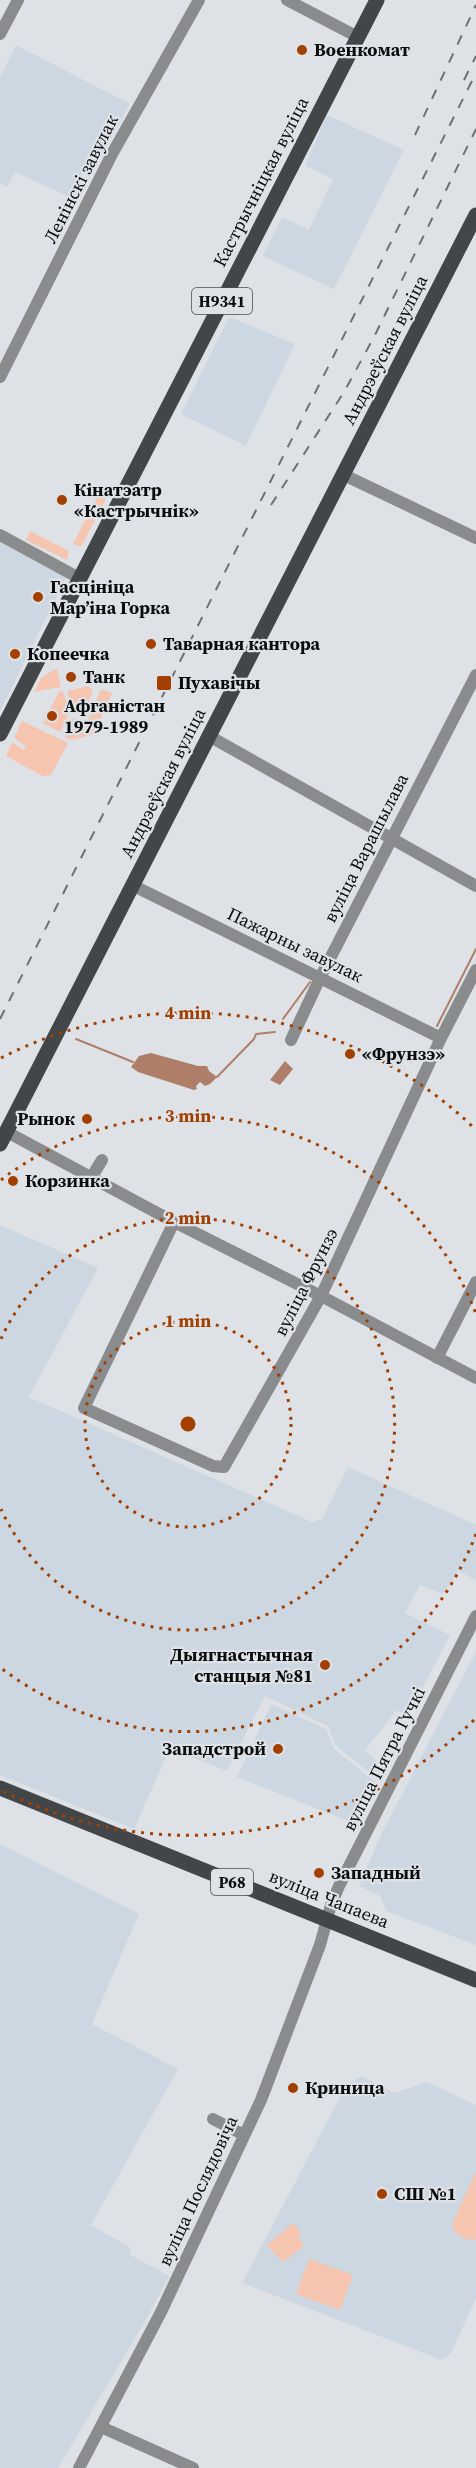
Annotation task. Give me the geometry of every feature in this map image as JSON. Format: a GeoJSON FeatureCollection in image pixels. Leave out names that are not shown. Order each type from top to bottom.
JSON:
{"type":"FeatureCollection","features":[{"type":"Feature","properties":{"kind":"main road","name":"Кастрычніцкая вуліца"},"geometry":{"type":"LineString","coordinates":[[0,734],[377,0]]}},
{"type":"Feature","properties":{"kind":"main road","name":"Андрэеўская вуліца"},"geometry":{"type":"LineString","coordinates":[[3,1138],[476,215]]}},
{"type":"Feature","properties":{"kind":"main road","name":"вуліца Чапаева"},"geometry":{"type":"LineString","coordinates":[[0,1788],[476,1980]]}},
{"type":"Feature","properties":{"kind":"street"},"geometry":{"type":"LineString","coordinates":[[0,34],[17,0]]}},
{"type":"Feature","properties":{"kind":"street","name":"Ленінскі завулак"},"geometry":{"type":"LineString","coordinates":[[0,377],[112,154],[200,0]]}},
{"type":"Feature","properties":{"kind":"street"},"geometry":{"type":"LineString","coordinates":[[287,0],[358,37]]}},
{"type":"Feature","properties":{"kind":"street"},"geometry":{"type":"LineString","coordinates":[[344,475],[475,536]]}},
{"type":"Feature","properties":{"kind":"street"},"geometry":{"type":"LineString","coordinates":[[0,535],[79,578]]}},
{"type":"Feature","properties":{"kind":"street","name":"вуліца Варашылава"},"geometry":{"type":"LineString","coordinates":[[291,1040],[320,978],[476,675]]}},
{"type":"Feature","properties":{"kind":"street"},"geometry":{"type":"LineString","coordinates":[[209,736],[476,886]]}},
{"type":"Feature","properties":{"kind":"street","name":"Пажарны завулак"},"geometry":{"type":"LineString","coordinates":[[132,885],[441,1038]]}},
{"type":"Feature","properties":{"kind":"street","name":"вуліца Фрунзэ"},"geometry":{"type":"LineString","coordinates":[[174,1222],[84,1408],[213,1466],[224,1467],[321,1296],[441,1038],[476,970]]}},
{"type":"Feature","properties":{"kind":"street"},"geometry":{"type":"LineString","coordinates":[[3,1138],[91,1178],[476,1378]]}},
{"type":"Feature","properties":{"kind":"street"},"geometry":{"type":"LineString","coordinates":[[91,1178],[102,1160]]}},
{"type":"Feature","properties":{"kind":"street"},"geometry":{"type":"LineString","coordinates":[[437,1358],[476,1282]]}},
{"type":"Feature","properties":{"kind":"street","name":"вуліца Пятра Гучкі"},"geometry":{"type":"LineString","coordinates":[[327,1920],[339,1886],[476,1616]]}},
{"type":"Feature","properties":{"kind":"street","name":"вуліца Послядовіча"},"geometry":{"type":"LineString","coordinates":[[79,2468],[157,2320],[261,2100],[320,1945],[327,1920]]}},
{"type":"Feature","properties":{"kind":"street"},"geometry":{"type":"LineString","coordinates":[[213,2119],[244,2135]]}},
{"type":"Feature","properties":{"kind":"street"},"geometry":{"type":"LineString","coordinates":[[101,2427],[193,2468]]}},
{"type":"Feature","properties":{"kind":"shaded area"},"geometry":{"type":"Polygon","coordinates":[[[16,45],[130,104],[91,175],[83,171],[75,189],[83,193],[78,201],[15,172],[7,187],[0,183],[0,78],[16,45]]]}},
{"type":"Feature","properties":{"kind":"shaded area"},"geometry":{"type":"Polygon","coordinates":[[[327,115],[404,150],[334,289],[263,256],[282,217],[309,230],[333,179],[306,166],[327,115]]]}},
{"type":"Feature","properties":{"kind":"shaded area"},"geometry":{"type":"Polygon","coordinates":[[[229,317],[295,344],[246,446],[181,414],[229,317]]]}},
{"type":"Feature","properties":{"kind":"shaded area"},"geometry":{"type":"Polygon","coordinates":[[[98,495],[106,499],[81,547],[73,544],[98,495]]]}},
{"type":"Feature","properties":{"kind":"shaded area"},"geometry":{"type":"Polygon","coordinates":[[[30,531],[69,551],[67,560],[26,540],[30,531]]]}},
{"type":"Feature","properties":{"kind":"shaded area"},"geometry":{"type":"Polygon","coordinates":[[[0,540],[67,576],[0,711],[0,540]]]}},
{"type":"Feature","properties":{"kind":"shaded area"},"geometry":{"type":"Polygon","coordinates":[[[57,668],[61,687],[34,692],[41,678],[57,668]]]}},
{"type":"Feature","properties":{"kind":"shaded area"},"geometry":{"type":"Polygon","coordinates":[[[89,686],[93,690],[84,713],[82,715],[74,712],[67,691],[89,686]]]}},
{"type":"Feature","properties":{"kind":"shaded area"},"geometry":{"type":"Polygon","coordinates":[[[101,689],[112,693],[99,723],[88,719],[101,689]]]}},
{"type":"Feature","properties":{"kind":"shaded area"},"geometry":{"type":"Polygon","coordinates":[[[63,691],[70,712],[60,732],[43,723],[59,692],[63,691]]]}},
{"type":"Feature","properties":{"kind":"shaded area"},"geometry":{"type":"Polygon","coordinates":[[[73,718],[96,727],[92,735],[71,740],[65,737],[73,718]]]}},
{"type":"Feature","properties":{"kind":"shaded area"},"geometry":{"type":"Polygon","coordinates":[[[22,721],[68,743],[51,775],[42,776],[6,756],[12,742],[24,750],[26,746],[14,738],[22,721]]]}},
{"type":"Feature","properties":{"kind":"shaded area"},"geometry":{"type":"Polygon","coordinates":[[[151,1053],[198,1066],[207,1066],[209,1071],[217,1077],[205,1086],[200,1082],[194,1090],[138,1072],[131,1067],[139,1056],[151,1053]]]}},
{"type":"Feature","properties":{"kind":"shaded area"},"geometry":{"type":"Polygon","coordinates":[[[285,1061],[293,1069],[280,1085],[270,1080],[285,1061]]]}},
{"type":"Feature","properties":{"kind":"shaded area"},"geometry":{"type":"Polygon","coordinates":[[[0,1225],[98,1268],[29,1397],[312,1522],[322,1519],[348,1467],[476,1525],[476,1580],[458,1571],[443,1594],[420,1585],[405,1613],[450,1635],[409,1715],[396,1711],[365,1750],[386,1770],[380,1781],[335,1745],[328,1726],[265,1696],[227,1771],[170,1748],[134,1829],[0,1775],[0,1225]]]}},
{"type":"Feature","properties":{"kind":"shaded area"},"geometry":{"type":"Polygon","coordinates":[[[476,1651],[476,1945],[386,1911],[380,1896],[359,1886],[381,1835],[476,1651]]]}},
{"type":"Feature","properties":{"kind":"shaded area"},"geometry":{"type":"Polygon","coordinates":[[[271,1704],[326,1729],[334,1749],[375,1782],[353,1823],[237,1777],[271,1704]]]}},
{"type":"Feature","properties":{"kind":"shaded area"},"geometry":{"type":"Polygon","coordinates":[[[0,1844],[139,1914],[92,2024],[178,2069],[91,2225],[131,2248],[129,2254],[169,2276],[144,2323],[58,2468],[0,2468],[0,1844]]]}},
{"type":"Feature","properties":{"kind":"shaded area","name":"СШ №1"},"geometry":{"type":"Polygon","coordinates":[[[362,2076],[394,2093],[427,2082],[476,2105],[476,2298],[451,2353],[442,2360],[242,2283],[347,2084],[362,2076]]]}},
{"type":"Feature","properties":{"kind":"shaded area"},"geometry":{"type":"Polygon","coordinates":[[[476,2171],[476,2240],[461,2237],[452,2225],[476,2171]]]}},
{"type":"Feature","properties":{"kind":"shaded area"},"geometry":{"type":"Polygon","coordinates":[[[293,2223],[301,2233],[298,2237],[304,2246],[283,2262],[267,2245],[293,2223]]]}},
{"type":"Feature","properties":{"kind":"shaded area"},"geometry":{"type":"Polygon","coordinates":[[[309,2259],[353,2275],[340,2310],[296,2294],[309,2259]]]}},
{"type":"Feature","properties":{"kind":"waterway"},"geometry":{"type":"LineString","coordinates":[[437,1026],[476,949]]}},
{"type":"Feature","properties":{"kind":"waterway"},"geometry":{"type":"LineString","coordinates":[[283,1019],[310,982]]}},
{"type":"Feature","properties":{"kind":"waterway"},"geometry":{"type":"LineString","coordinates":[[217,1077],[254,1039],[256,1034],[275,1032]]}},
{"type":"Feature","properties":{"kind":"waterway"},"geometry":{"type":"LineString","coordinates":[[76,1039],[133,1062]]}},
{"type":"Feature","properties":{"kind":"railway"},"geometry":{"type":"LineString","coordinates":[[415,135],[476,5]]}},
{"type":"Feature","properties":{"kind":"railway"},"geometry":{"type":"LineString","coordinates":[[464,80],[476,56]]}},
{"type":"Feature","properties":{"kind":"railway"},"geometry":{"type":"LineString","coordinates":[[0,1019],[476,73]]}},
{"type":"Feature","properties":{"kind":"railway"},"geometry":{"type":"LineString","coordinates":[[271,505],[344,392],[374,337],[476,129]]}},
{"type":"Feature","properties":{"kind":"place","name":"Военкомат"},"geometry":{"type":"Point","coordinates":[302,50]}},
{"type":"Feature","properties":{"kind":"place","name":"Кінатэатр «Кастрычнік»"},"geometry":{"type":"Point","coordinates":[62,500]}},
{"type":"Feature","properties":{"kind":"place","name":"Гасцініца Марʼіна Горка"},"geometry":{"type":"Point","coordinates":[38,597]}},
{"type":"Feature","properties":{"kind":"place","name":"Таварная кантора"},"geometry":{"type":"Point","coordinates":[151,644]}},
{"type":"Feature","properties":{"kind":"place","name":"Копеечка"},"geometry":{"type":"Point","coordinates":[15,654]}},
{"type":"Feature","properties":{"kind":"place","name":"Танк"},"geometry":{"type":"Point","coordinates":[71,677]}},
{"type":"Feature","properties":{"kind":"place","name":"Пухавічы"},"geometry":{"type":"Point","coordinates":[164,683]}},
{"type":"Feature","properties":{"kind":"place","name":"Афганістан 1979-1989"},"geometry":{"type":"Point","coordinates":[52,716]}},
{"type":"Feature","properties":{"kind":"place","name":"«Фрунзэ»"},"geometry":{"type":"Point","coordinates":[350,1054]}},
{"type":"Feature","properties":{"kind":"place","name":"Рынок"},"geometry":{"type":"Point","coordinates":[87,1119]}},
{"type":"Feature","properties":{"kind":"place","name":"Корзинка"},"geometry":{"type":"Point","coordinates":[13,1181]}},
{"type":"Feature","properties":{"kind":"place","name":"Дыягнастычная станцыя №81"},"geometry":{"type":"Point","coordinates":[325,1665]}},
{"type":"Feature","properties":{"kind":"place","name":"Западстрой"},"geometry":{"type":"Point","coordinates":[278,1749]}},
{"type":"Feature","properties":{"kind":"place","name":"Западный"},"geometry":{"type":"Point","coordinates":[319,1873]}},
{"type":"Feature","properties":{"kind":"place","name":"Криница"},"geometry":{"type":"Point","coordinates":[293,2088]}},
{"type":"Feature","properties":{"kind":"place","name":"СШ №1"},"geometry":{"type":"Point","coordinates":[382,2194]}}]}
